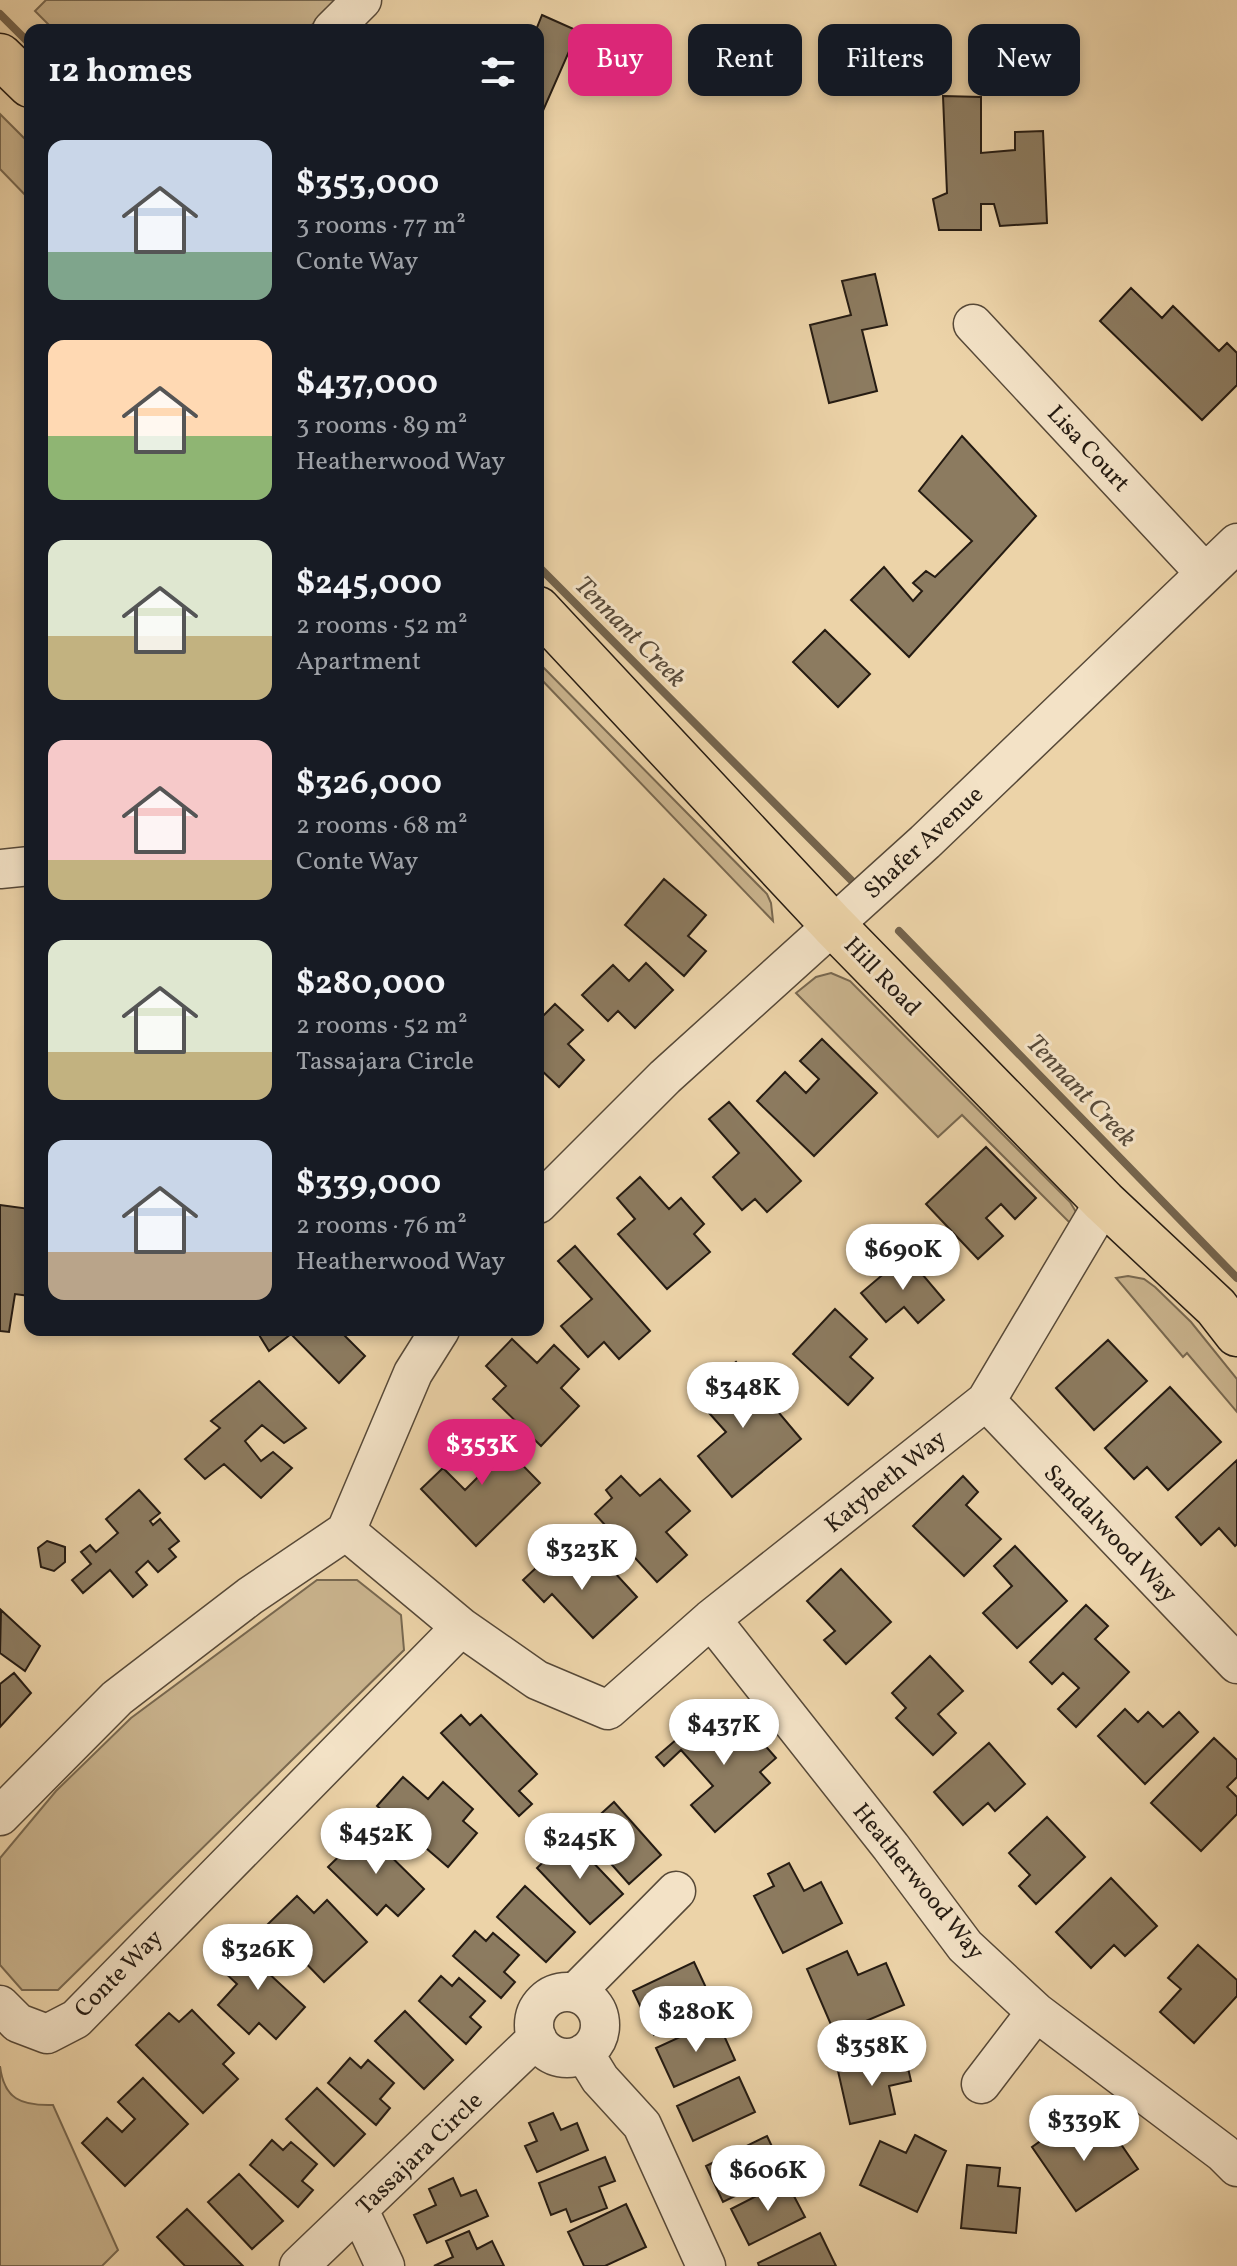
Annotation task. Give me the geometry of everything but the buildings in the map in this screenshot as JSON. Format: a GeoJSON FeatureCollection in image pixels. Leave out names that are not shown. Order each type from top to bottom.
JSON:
{"type":"FeatureCollection","features":[{"type":"Feature","properties":{"kind":"main road"},"geometry":{"type":"LineString","coordinates":[[0,56],[24,79]]}},
{"type":"Feature","properties":{"kind":"main road","name":"Hill Road"},"geometry":{"type":"LineString","coordinates":[[544,615],[833,925],[1104,1202],[1216,1307],[1237,1334]]}},
{"type":"Feature","properties":{"kind":"street"},"geometry":{"type":"LineString","coordinates":[[338,24],[362,0]]}},
{"type":"Feature","properties":{"kind":"street","name":"Lisa Court"},"geometry":{"type":"LineString","coordinates":[[973,324],[1205,573]]}},
{"type":"Feature","properties":{"kind":"street","name":"Shafer Avenue"},"geometry":{"type":"LineString","coordinates":[[544,1198],[665,1077],[925,842],[1237,543]]}},
{"type":"Feature","properties":{"kind":"street"},"geometry":{"type":"LineString","coordinates":[[0,869],[24,867]]}},
{"type":"Feature","properties":{"kind":"street","name":"Katybeth Way"},"geometry":{"type":"LineString","coordinates":[[461,1627],[537,1680],[608,1710],[711,1619],[986,1401],[1104,1202]]}},
{"type":"Feature","properties":{"kind":"street"},"geometry":{"type":"LineString","coordinates":[[0,1816],[117,1698],[250,1596],[346,1531],[413,1373],[436,1336]]}},
{"type":"Feature","properties":{"kind":"street","name":"Sandalwood Way"},"geometry":{"type":"LineString","coordinates":[[986,1401],[1237,1664]]}},
{"type":"Feature","properties":{"kind":"street"},"geometry":{"type":"LineString","coordinates":[[346,1531],[461,1627]]}},
{"type":"Feature","properties":{"kind":"street","name":"Heatherwood Way"},"geometry":{"type":"LineString","coordinates":[[711,1619],[965,1946],[1036,2012],[1223,2153],[1237,2167]]}},
{"type":"Feature","properties":{"kind":"street","name":"Conte Way"},"geometry":{"type":"LineString","coordinates":[[0,2005],[18,2023],[47,2034],[76,2019],[461,1627]]}},
{"type":"Feature","properties":{"kind":"street"},"geometry":{"type":"LineString","coordinates":[[575,1993],[676,1891]]}},
{"type":"Feature","properties":{"kind":"street"},"geometry":{"type":"LineString","coordinates":[[575,1993],[594,2006],[600,2020],[595,2044],[573,2057],[551,2054],[537,2038],[534,2027],[537,2011],[553,1995],[575,1993]]}},
{"type":"Feature","properties":{"kind":"street"},"geometry":{"type":"LineString","coordinates":[[981,2084],[1036,2012]]}},
{"type":"Feature","properties":{"kind":"street","name":"Tassajara Circle"},"geometry":{"type":"LineString","coordinates":[[299,2266],[537,2038]]}},
{"type":"Feature","properties":{"kind":"street"},"geometry":{"type":"LineString","coordinates":[[584,2053],[600,2079],[642,2125],[706,2266]]}},
{"type":"Feature","properties":{"kind":"street"},"geometry":{"type":"LineString","coordinates":[[359,2210],[385,2266]]}},
{"type":"Feature","properties":{"kind":"shaded area"},"geometry":{"type":"Polygon","coordinates":[[[46,0],[336,0],[313,24],[48,24],[35,11],[46,0]]]}},
{"type":"Feature","properties":{"kind":"shaded area"},"geometry":{"type":"Polygon","coordinates":[[[0,114],[24,138],[24,194],[0,169],[0,114]]]}},
{"type":"Feature","properties":{"kind":"shaded area"},"geometry":{"type":"Polygon","coordinates":[[[544,668],[767,894],[773,921],[544,682],[544,668]]]}},
{"type":"Feature","properties":{"kind":"shaded area"},"geometry":{"type":"Polygon","coordinates":[[[831,973],[850,981],[1070,1202],[1076,1212],[1079,1232],[962,1115],[938,1137],[796,993],[816,977],[831,973]]]}},
{"type":"Feature","properties":{"kind":"shaded area"},"geometry":{"type":"Polygon","coordinates":[[[1128,1276],[1144,1279],[1155,1287],[1191,1322],[1237,1379],[1237,1412],[1187,1353],[1183,1357],[1116,1278],[1128,1276]]]}},
{"type":"Feature","properties":{"kind":"shaded area"},"geometry":{"type":"Polygon","coordinates":[[[317,1580],[357,1580],[401,1615],[404,1650],[58,1990],[22,1990],[0,1965],[0,1858],[56,1791],[131,1718],[317,1580]]]}},
{"type":"Feature","properties":{"kind":"shaded area"},"geometry":{"type":"Polygon","coordinates":[[[0,2066],[5,2086],[16,2098],[32,2104],[53,2105],[118,2250],[102,2266],[0,2266],[0,2066]]]}},
{"type":"Feature","properties":{"kind":"waterway","name":"Tennant Creek"},"geometry":{"type":"LineString","coordinates":[[0,14],[24,38]]}},
{"type":"Feature","properties":{"kind":"waterway","name":"Tennant Creek"},"geometry":{"type":"LineString","coordinates":[[544,572],[860,889]]}},
{"type":"Feature","properties":{"kind":"waterway","name":"Tennant Creek"},"geometry":{"type":"LineString","coordinates":[[899,931],[1237,1278]]}}]}
